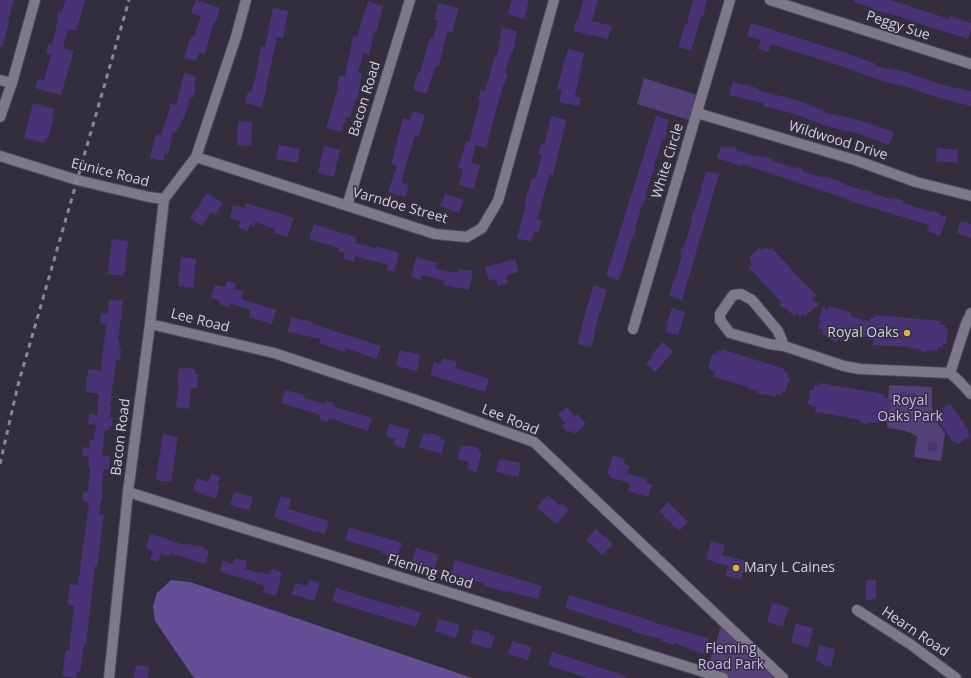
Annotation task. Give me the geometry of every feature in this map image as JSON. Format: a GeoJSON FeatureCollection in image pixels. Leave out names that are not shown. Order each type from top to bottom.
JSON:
{"type":"FeatureCollection","features":[{"type":"Feature","properties":{"kind":"street"},"geometry":{"type":"LineString","coordinates":[[0,117],[12,83],[35,0]]}},
{"type":"Feature","properties":{"kind":"street"},"geometry":{"type":"LineString","coordinates":[[196,157],[236,37],[246,0]]}},
{"type":"Feature","properties":{"kind":"street","name":"Bacon Road"},"geometry":{"type":"LineString","coordinates":[[347,206],[410,0]]}},
{"type":"Feature","properties":{"kind":"street","name":"Varndoe Street"},"geometry":{"type":"LineString","coordinates":[[196,157],[435,234],[468,237],[482,228],[498,201],[554,0]]}},
{"type":"Feature","properties":{"kind":"street","name":"White Circle"},"geometry":{"type":"LineString","coordinates":[[633,329],[730,0]]}},
{"type":"Feature","properties":{"kind":"street","name":"Peggy Sue"},"geometry":{"type":"LineString","coordinates":[[770,0],[971,64]]}},
{"type":"Feature","properties":{"kind":"street"},"geometry":{"type":"LineString","coordinates":[[0,80],[12,83]]}},
{"type":"Feature","properties":{"kind":"street","name":"Wildwood Drive"},"geometry":{"type":"LineString","coordinates":[[697,113],[855,160],[916,182],[971,196]]}},
{"type":"Feature","properties":{"kind":"street","name":"Eunice Road"},"geometry":{"type":"LineString","coordinates":[[0,156],[77,180],[149,197],[164,199],[196,157]]}},
{"type":"Feature","properties":{"kind":"street","name":"Bacon Road"},"geometry":{"type":"LineString","coordinates":[[109,678],[128,492],[150,324],[164,199]]}},
{"type":"Feature","properties":{"kind":"street"},"geometry":{"type":"LineString","coordinates":[[784,346],[778,331],[752,300],[741,294],[733,295],[720,314],[720,320],[730,333],[769,344],[784,346],[844,366],[860,369],[950,373],[960,381],[971,394]]}},
{"type":"Feature","properties":{"kind":"street"},"geometry":{"type":"LineString","coordinates":[[950,373],[966,324],[971,314]]}},
{"type":"Feature","properties":{"kind":"street","name":"Lee Road"},"geometry":{"type":"LineString","coordinates":[[150,324],[274,353],[416,400],[534,442],[783,678]]}},
{"type":"Feature","properties":{"kind":"street","name":"Fleming Road"},"geometry":{"type":"LineString","coordinates":[[128,492],[723,678]]}},
{"type":"Feature","properties":{"kind":"street","name":"Hearn Road"},"geometry":{"type":"LineString","coordinates":[[857,610],[910,644],[956,678]]}},
{"type":"Feature","properties":{"kind":"green space"},"geometry":{"type":"Polygon","coordinates":[[[644,78],[697,95],[689,120],[637,104],[644,78]]]}},
{"type":"Feature","properties":{"kind":"green space","name":"Royal Oaks Park"},"geometry":{"type":"Polygon","coordinates":[[[889,385],[932,387],[934,416],[945,433],[941,461],[914,457],[917,436],[903,430],[887,428],[889,385]]]}},
{"type":"Feature","properties":{"kind":"green space","name":"Fleming Road Park"},"geometry":{"type":"Polygon","coordinates":[[[723,621],[782,678],[723,678],[706,672],[723,621]]]}},
{"type":"Feature","properties":{"kind":"shaded area"},"geometry":{"type":"Polygon","coordinates":[[[171,580],[190,582],[472,678],[194,678],[155,621],[153,606],[157,593],[171,580]]]}},
{"type":"Feature","properties":{"kind":"building"},"geometry":{"type":"Polygon","coordinates":[[[0,0],[14,0],[2,47],[0,46],[0,0]]]}},
{"type":"Feature","properties":{"kind":"building"},"geometry":{"type":"Polygon","coordinates":[[[66,0],[85,0],[76,31],[68,29],[63,48],[74,51],[61,95],[35,88],[38,79],[44,80],[51,55],[46,53],[48,44],[52,45],[59,11],[61,12],[66,0]]]}},
{"type":"Feature","properties":{"kind":"building"},"geometry":{"type":"Polygon","coordinates":[[[196,0],[220,8],[216,22],[214,21],[205,54],[199,52],[196,61],[184,58],[191,36],[194,37],[201,16],[191,13],[196,0]]]}},
{"type":"Feature","properties":{"kind":"building"},"geometry":{"type":"Polygon","coordinates":[[[512,0],[529,0],[524,19],[508,14],[512,0]]]}},
{"type":"Feature","properties":{"kind":"building"},"geometry":{"type":"Polygon","coordinates":[[[583,0],[598,0],[592,21],[612,26],[608,39],[574,31],[583,0]]]}},
{"type":"Feature","properties":{"kind":"building"},"geometry":{"type":"Polygon","coordinates":[[[693,0],[707,0],[703,17],[701,17],[691,51],[678,47],[685,24],[687,24],[693,0]]]}},
{"type":"Feature","properties":{"kind":"building"},"geometry":{"type":"Polygon","coordinates":[[[854,0],[890,0],[949,19],[950,16],[971,23],[971,29],[968,39],[908,20],[909,19],[873,10],[874,8],[853,2],[854,0]]]}},
{"type":"Feature","properties":{"kind":"building"},"geometry":{"type":"Polygon","coordinates":[[[368,1],[383,6],[376,32],[374,31],[369,55],[363,53],[358,72],[362,73],[358,98],[356,98],[350,118],[346,117],[341,132],[326,128],[338,89],[339,76],[345,77],[353,36],[357,37],[368,1]]]}},
{"type":"Feature","properties":{"kind":"building"},"geometry":{"type":"Polygon","coordinates":[[[438,3],[458,8],[452,33],[447,32],[439,66],[436,65],[426,94],[413,90],[430,37],[433,38],[438,20],[434,20],[438,3]]]}},
{"type":"Feature","properties":{"kind":"building"},"geometry":{"type":"Polygon","coordinates":[[[273,8],[288,11],[283,38],[277,37],[262,107],[245,103],[248,91],[251,92],[255,79],[261,46],[265,47],[273,8]]]}},
{"type":"Feature","properties":{"kind":"building"},"geometry":{"type":"Polygon","coordinates":[[[751,23],[849,54],[876,64],[876,66],[910,73],[947,86],[971,91],[971,106],[950,101],[915,90],[916,89],[882,81],[841,66],[771,44],[769,52],[758,49],[761,40],[747,36],[751,23]]]}},
{"type":"Feature","properties":{"kind":"building"},"geometry":{"type":"Polygon","coordinates":[[[502,28],[517,31],[513,53],[511,52],[505,73],[508,74],[503,85],[486,148],[476,145],[471,163],[480,165],[474,189],[459,185],[463,169],[458,168],[466,142],[469,142],[480,101],[478,100],[481,90],[485,91],[495,55],[497,56],[502,28]]]}},
{"type":"Feature","properties":{"kind":"building"},"geometry":{"type":"Polygon","coordinates":[[[568,49],[584,53],[575,96],[581,98],[579,106],[559,102],[562,90],[557,89],[568,49]]]}},
{"type":"Feature","properties":{"kind":"building"},"geometry":{"type":"Polygon","coordinates":[[[184,73],[196,76],[194,85],[196,86],[193,98],[190,97],[184,119],[182,119],[180,127],[178,126],[176,133],[173,132],[168,154],[165,153],[163,161],[150,158],[156,134],[161,136],[171,104],[176,105],[184,73]]]}},
{"type":"Feature","properties":{"kind":"building"},"geometry":{"type":"Polygon","coordinates":[[[733,82],[796,100],[823,110],[823,112],[858,120],[894,132],[889,145],[864,135],[830,127],[795,114],[763,106],[763,103],[729,95],[733,82]]]}},
{"type":"Feature","properties":{"kind":"building"},"geometry":{"type":"Polygon","coordinates":[[[33,103],[54,109],[52,116],[54,117],[48,138],[46,137],[44,143],[24,138],[33,103]]]}},
{"type":"Feature","properties":{"kind":"building"},"geometry":{"type":"Polygon","coordinates":[[[413,111],[425,115],[419,136],[415,135],[401,182],[409,185],[405,197],[388,192],[397,166],[391,164],[403,118],[410,120],[413,111]]]}},
{"type":"Feature","properties":{"kind":"building"},"geometry":{"type":"Polygon","coordinates":[[[551,116],[566,120],[553,175],[550,174],[537,219],[542,220],[538,233],[534,232],[531,242],[517,238],[526,205],[524,205],[532,178],[535,179],[542,155],[538,154],[541,144],[544,145],[551,116]]]}},
{"type":"Feature","properties":{"kind":"building"},"geometry":{"type":"Polygon","coordinates":[[[656,116],[669,120],[665,132],[667,132],[664,141],[662,140],[654,166],[655,167],[645,194],[647,195],[644,203],[643,202],[624,267],[618,280],[606,276],[656,116]]]}},
{"type":"Feature","properties":{"kind":"building"},"geometry":{"type":"Polygon","coordinates":[[[238,121],[252,122],[251,146],[237,145],[238,121]]]}},
{"type":"Feature","properties":{"kind":"building"},"geometry":{"type":"Polygon","coordinates":[[[279,145],[300,149],[298,163],[276,159],[279,145]]]}},
{"type":"Feature","properties":{"kind":"building"},"geometry":{"type":"Polygon","coordinates":[[[324,146],[340,150],[334,177],[318,173],[324,146]]]}},
{"type":"Feature","properties":{"kind":"building"},"geometry":{"type":"Polygon","coordinates":[[[721,146],[737,148],[736,150],[754,156],[773,159],[772,161],[803,169],[802,171],[823,178],[823,176],[828,177],[864,191],[864,189],[873,192],[872,194],[895,200],[895,198],[904,201],[903,203],[940,213],[940,215],[947,217],[940,236],[927,231],[929,225],[853,202],[742,164],[742,166],[717,158],[721,146]]]}},
{"type":"Feature","properties":{"kind":"building"},"geometry":{"type":"Polygon","coordinates":[[[937,148],[958,150],[957,163],[936,161],[937,148]]]}},
{"type":"Feature","properties":{"kind":"building"},"geometry":{"type":"Polygon","coordinates":[[[707,171],[719,174],[682,300],[669,296],[670,290],[677,273],[682,255],[680,255],[682,247],[684,247],[693,212],[702,188],[700,188],[707,171]]]}},
{"type":"Feature","properties":{"kind":"building"},"geometry":{"type":"Polygon","coordinates":[[[207,193],[223,203],[215,215],[211,212],[202,226],[190,218],[207,193]]]}},
{"type":"Feature","properties":{"kind":"building"},"geometry":{"type":"Polygon","coordinates":[[[445,194],[463,200],[459,213],[440,206],[445,194]]]}},
{"type":"Feature","properties":{"kind":"building"},"geometry":{"type":"Polygon","coordinates":[[[246,203],[294,218],[287,237],[274,233],[275,229],[255,222],[254,226],[250,224],[248,231],[238,228],[240,221],[230,218],[233,205],[245,208],[246,203]]]}},
{"type":"Feature","properties":{"kind":"building"},"geometry":{"type":"Polygon","coordinates":[[[961,221],[971,224],[971,238],[957,233],[961,221]]]}},
{"type":"Feature","properties":{"kind":"building"},"geometry":{"type":"Polygon","coordinates":[[[314,224],[356,237],[355,243],[376,248],[377,246],[399,253],[394,272],[387,270],[388,265],[355,256],[353,262],[343,259],[345,253],[338,251],[339,248],[309,239],[314,224]]]}},
{"type":"Feature","properties":{"kind":"building"},"geometry":{"type":"Polygon","coordinates":[[[112,239],[128,241],[124,276],[108,274],[112,239]]]}},
{"type":"Feature","properties":{"kind":"building","name":"Royal Oaks"},"geometry":{"type":"Polygon","coordinates":[[[765,247],[769,250],[771,248],[816,295],[811,300],[820,303],[805,316],[803,314],[800,317],[797,313],[794,316],[786,308],[785,309],[779,304],[781,302],[749,268],[753,264],[749,258],[759,248],[762,250],[765,247]]]}},
{"type":"Feature","properties":{"kind":"building"},"geometry":{"type":"Polygon","coordinates":[[[181,257],[196,259],[193,288],[178,286],[181,257]]]}},
{"type":"Feature","properties":{"kind":"building"},"geometry":{"type":"Polygon","coordinates":[[[416,257],[437,263],[435,269],[458,273],[459,269],[473,271],[469,290],[444,285],[445,281],[422,275],[421,280],[411,277],[416,257]]]}},
{"type":"Feature","properties":{"kind":"building"},"geometry":{"type":"Polygon","coordinates":[[[515,259],[518,272],[506,276],[508,283],[498,286],[496,279],[489,281],[485,267],[515,259]]]}},
{"type":"Feature","properties":{"kind":"building"},"geometry":{"type":"Polygon","coordinates":[[[227,281],[236,284],[234,289],[243,291],[241,299],[276,310],[272,324],[249,317],[251,310],[230,303],[229,307],[219,304],[220,300],[211,298],[215,285],[225,287],[227,281]]]}},
{"type":"Feature","properties":{"kind":"building"},"geometry":{"type":"Polygon","coordinates":[[[594,285],[607,290],[598,317],[591,347],[578,344],[594,285]]]}},
{"type":"Feature","properties":{"kind":"building"},"geometry":{"type":"Polygon","coordinates":[[[109,300],[123,301],[118,341],[120,341],[119,349],[121,349],[120,360],[116,360],[110,406],[112,406],[110,417],[113,418],[112,426],[109,426],[109,430],[105,430],[102,455],[110,456],[109,470],[104,469],[101,490],[103,490],[99,514],[104,515],[97,566],[95,566],[86,645],[84,645],[80,672],[77,672],[76,678],[62,676],[66,650],[69,651],[74,606],[68,604],[70,584],[78,585],[89,503],[82,501],[83,492],[88,493],[90,467],[88,467],[89,457],[82,456],[83,447],[89,448],[90,440],[94,440],[96,425],[88,424],[90,414],[97,415],[99,394],[86,392],[86,389],[88,369],[101,371],[106,324],[100,323],[101,313],[108,314],[109,300]]]}},
{"type":"Feature","properties":{"kind":"building","name":"Royal Oaks"},"geometry":{"type":"Polygon","coordinates":[[[823,306],[827,311],[829,306],[852,313],[850,316],[870,322],[870,318],[875,318],[875,315],[941,321],[940,324],[945,325],[945,329],[948,329],[946,344],[943,343],[943,348],[938,347],[938,351],[926,350],[926,352],[919,351],[919,349],[909,348],[910,347],[873,345],[873,339],[868,339],[868,337],[853,336],[852,340],[845,337],[843,341],[839,339],[838,342],[830,340],[831,337],[822,334],[823,329],[818,328],[823,306]]]}},
{"type":"Feature","properties":{"kind":"building"},"geometry":{"type":"Polygon","coordinates":[[[672,308],[685,312],[678,335],[666,332],[668,325],[666,325],[672,308]]]}},
{"type":"Feature","properties":{"kind":"building"},"geometry":{"type":"Polygon","coordinates":[[[291,317],[313,322],[313,324],[381,346],[376,359],[346,348],[345,352],[319,343],[321,339],[288,332],[291,317]]]}},
{"type":"Feature","properties":{"kind":"building"},"geometry":{"type":"Polygon","coordinates":[[[663,342],[673,351],[656,372],[646,364],[653,355],[652,354],[663,342]]]}},
{"type":"Feature","properties":{"kind":"building"},"geometry":{"type":"Polygon","coordinates":[[[722,349],[784,369],[784,371],[788,373],[787,377],[790,378],[785,392],[782,391],[781,395],[776,393],[776,397],[764,395],[757,393],[757,391],[748,388],[749,387],[713,377],[715,372],[708,368],[712,354],[715,355],[717,350],[721,352],[722,349]]]}},
{"type":"Feature","properties":{"kind":"building"},"geometry":{"type":"Polygon","coordinates":[[[400,350],[420,355],[417,371],[396,366],[400,350]]]}},
{"type":"Feature","properties":{"kind":"building"},"geometry":{"type":"Polygon","coordinates":[[[443,358],[457,362],[455,368],[489,379],[485,392],[430,375],[434,362],[441,364],[443,358]]]}},
{"type":"Feature","properties":{"kind":"building"},"geometry":{"type":"Polygon","coordinates":[[[183,367],[195,369],[195,374],[198,374],[197,388],[191,388],[189,409],[176,407],[179,385],[177,385],[179,368],[183,369],[183,367]]]}},
{"type":"Feature","properties":{"kind":"building"},"geometry":{"type":"Polygon","coordinates":[[[820,383],[884,394],[884,397],[892,399],[888,417],[885,417],[884,421],[880,420],[879,423],[868,422],[868,424],[860,423],[860,420],[815,412],[816,407],[808,404],[810,390],[814,390],[814,385],[819,386],[820,383]]]}},
{"type":"Feature","properties":{"kind":"building"},"geometry":{"type":"Polygon","coordinates":[[[285,390],[305,395],[304,398],[325,404],[326,401],[334,403],[333,406],[338,408],[372,418],[368,431],[329,418],[328,422],[319,419],[320,415],[281,403],[285,390]]]}},
{"type":"Feature","properties":{"kind":"building"},"geometry":{"type":"Polygon","coordinates":[[[900,392],[916,393],[915,406],[899,405],[900,392]]]}},
{"type":"Feature","properties":{"kind":"building"},"geometry":{"type":"Polygon","coordinates":[[[950,403],[969,431],[970,436],[958,444],[955,441],[953,442],[937,419],[940,418],[937,413],[950,403]]]}},
{"type":"Feature","properties":{"kind":"building"},"geometry":{"type":"Polygon","coordinates":[[[567,407],[574,416],[577,414],[586,424],[574,435],[571,430],[568,433],[562,426],[565,423],[558,414],[567,407]]]}},
{"type":"Feature","properties":{"kind":"building"},"geometry":{"type":"Polygon","coordinates":[[[389,424],[410,429],[404,448],[393,445],[395,439],[386,436],[389,424]]]}},
{"type":"Feature","properties":{"kind":"building"},"geometry":{"type":"Polygon","coordinates":[[[424,433],[429,435],[430,433],[441,437],[440,439],[445,440],[441,454],[419,447],[424,433]]]}},
{"type":"Feature","properties":{"kind":"building"},"geometry":{"type":"Polygon","coordinates":[[[163,434],[178,437],[171,482],[156,480],[163,434]]]}},
{"type":"Feature","properties":{"kind":"building"},"geometry":{"type":"Polygon","coordinates":[[[930,442],[934,442],[936,443],[936,451],[930,452],[927,449],[927,445],[930,442]]]}},
{"type":"Feature","properties":{"kind":"building"},"geometry":{"type":"Polygon","coordinates":[[[461,445],[479,448],[478,450],[482,452],[476,472],[467,469],[469,462],[457,459],[461,445]]]}},
{"type":"Feature","properties":{"kind":"building"},"geometry":{"type":"Polygon","coordinates":[[[613,455],[625,459],[624,464],[630,466],[627,473],[647,479],[646,483],[652,484],[648,497],[628,491],[630,483],[609,477],[610,475],[607,474],[613,455]]]}},
{"type":"Feature","properties":{"kind":"building"},"geometry":{"type":"Polygon","coordinates":[[[499,459],[521,463],[518,477],[496,472],[499,459]]]}},
{"type":"Feature","properties":{"kind":"building"},"geometry":{"type":"Polygon","coordinates":[[[211,474],[220,476],[217,485],[220,485],[216,498],[203,495],[193,490],[197,478],[208,482],[211,474]]]}},
{"type":"Feature","properties":{"kind":"building"},"geometry":{"type":"Polygon","coordinates":[[[234,492],[253,497],[249,510],[230,505],[234,492]]]}},
{"type":"Feature","properties":{"kind":"building"},"geometry":{"type":"Polygon","coordinates":[[[548,495],[560,506],[562,503],[569,510],[556,524],[537,507],[548,495]]]}},
{"type":"Feature","properties":{"kind":"building"},"geometry":{"type":"Polygon","coordinates":[[[281,496],[291,499],[288,509],[329,521],[325,534],[274,517],[281,496]]]}},
{"type":"Feature","properties":{"kind":"building"},"geometry":{"type":"Polygon","coordinates":[[[668,502],[688,522],[679,531],[659,511],[668,502]]]}},
{"type":"Feature","properties":{"kind":"building"},"geometry":{"type":"Polygon","coordinates":[[[349,527],[402,543],[397,556],[381,553],[382,551],[345,540],[349,527]]]}},
{"type":"Feature","properties":{"kind":"building"},"geometry":{"type":"Polygon","coordinates":[[[596,529],[613,544],[602,555],[586,540],[596,529]]]}},
{"type":"Feature","properties":{"kind":"building"},"geometry":{"type":"Polygon","coordinates":[[[150,534],[185,545],[186,543],[197,547],[197,545],[204,547],[204,549],[209,551],[205,564],[170,553],[170,556],[161,553],[158,562],[150,559],[153,551],[146,549],[150,534]]]}},
{"type":"Feature","properties":{"kind":"building"},"geometry":{"type":"Polygon","coordinates":[[[711,541],[725,545],[722,555],[746,561],[741,579],[726,576],[728,566],[706,559],[711,541]]]}},
{"type":"Feature","properties":{"kind":"building"},"geometry":{"type":"Polygon","coordinates":[[[416,548],[439,555],[435,568],[416,564],[417,562],[412,561],[416,548]]]}},
{"type":"Feature","properties":{"kind":"building"},"geometry":{"type":"Polygon","coordinates":[[[235,558],[247,561],[245,569],[270,575],[272,569],[282,572],[276,596],[263,592],[265,586],[256,582],[220,572],[223,561],[233,564],[235,558]]]}},
{"type":"Feature","properties":{"kind":"building"},"geometry":{"type":"Polygon","coordinates":[[[455,560],[542,586],[538,599],[484,586],[485,584],[451,573],[455,560]]]}},
{"type":"Feature","properties":{"kind":"building"},"geometry":{"type":"Polygon","coordinates":[[[309,580],[320,583],[314,601],[292,594],[296,583],[307,586],[309,580]]]}},
{"type":"Feature","properties":{"kind":"building"},"geometry":{"type":"Polygon","coordinates":[[[866,580],[876,580],[876,599],[866,600],[866,580]]]}},
{"type":"Feature","properties":{"kind":"building"},"geometry":{"type":"Polygon","coordinates":[[[336,588],[400,608],[400,606],[405,607],[421,613],[416,627],[332,601],[336,588]]]}},
{"type":"Feature","properties":{"kind":"building"},"geometry":{"type":"Polygon","coordinates":[[[569,595],[708,638],[703,654],[674,643],[674,645],[661,641],[662,639],[633,632],[633,630],[566,608],[569,595]]]}},
{"type":"Feature","properties":{"kind":"building"},"geometry":{"type":"Polygon","coordinates":[[[772,603],[789,607],[783,626],[767,622],[772,603]]]}},
{"type":"Feature","properties":{"kind":"building"},"geometry":{"type":"Polygon","coordinates":[[[439,619],[460,625],[456,638],[435,631],[439,619]]]}},
{"type":"Feature","properties":{"kind":"building"},"geometry":{"type":"Polygon","coordinates":[[[796,624],[813,628],[808,648],[791,642],[796,624]]]}},
{"type":"Feature","properties":{"kind":"building"},"geometry":{"type":"Polygon","coordinates":[[[474,630],[491,633],[490,635],[495,636],[491,649],[470,643],[474,630]]]}},
{"type":"Feature","properties":{"kind":"building"},"geometry":{"type":"Polygon","coordinates":[[[512,641],[532,647],[528,660],[508,654],[512,641]]]}},
{"type":"Feature","properties":{"kind":"building"},"geometry":{"type":"Polygon","coordinates":[[[819,645],[835,649],[831,667],[821,664],[822,662],[816,661],[819,645]]]}},
{"type":"Feature","properties":{"kind":"building"},"geometry":{"type":"Polygon","coordinates":[[[552,652],[626,676],[626,678],[588,678],[553,667],[548,665],[552,652]]]}},
{"type":"Feature","properties":{"kind":"building"},"geometry":{"type":"Polygon","coordinates":[[[136,665],[149,667],[148,678],[134,678],[136,665]]]}},
{"type":"Feature","properties":{"kind":"railway"},"geometry":{"type":"LineString","coordinates":[[0,464],[18,385],[129,0]]}},
{"type":"Feature","properties":{"kind":"place","name":"Royal Oaks"},"geometry":{"type":"Point","coordinates":[907,333]}},
{"type":"Feature","properties":{"kind":"place","name":"Mary L Caines"},"geometry":{"type":"Point","coordinates":[736,568]}}]}
